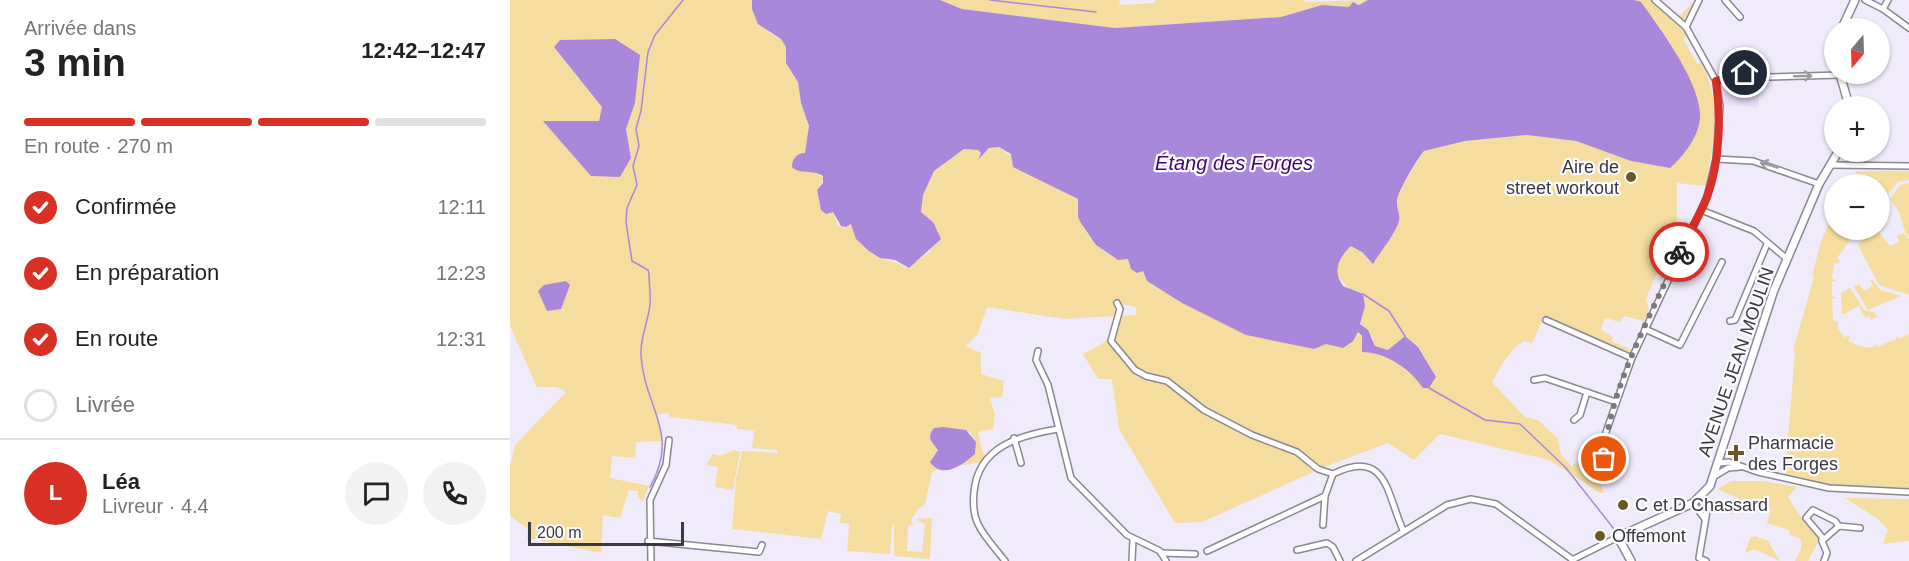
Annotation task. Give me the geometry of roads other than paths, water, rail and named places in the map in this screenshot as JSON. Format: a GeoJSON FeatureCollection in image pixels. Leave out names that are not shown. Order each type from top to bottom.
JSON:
{"type":"FeatureCollection","features":[{"type":"Feature","properties":{"kind":"main road"},"geometry":{"type":"LineString","coordinates":[[1847,18],[1855,0]]}},
{"type":"Feature","properties":{"kind":"main road","name":"AVENUE JEAN MOULIN"},"geometry":{"type":"LineString","coordinates":[[1618,537],[1693,503],[1700,497],[1713,477],[1754,346],[1787,259],[1819,184],[1833,162]]}},
{"type":"Feature","properties":{"kind":"main road"},"geometry":{"type":"LineString","coordinates":[[1618,537],[1631,561]]}},
{"type":"Feature","properties":{"kind":"street"},"geometry":{"type":"LineString","coordinates":[[1604,459],[1606,432],[1632,358],[1701,210],[1716,159],[1720,106],[1716,81],[1686,27],[1655,0]]}},
{"type":"Feature","properties":{"kind":"street"},"geometry":{"type":"LineString","coordinates":[[1686,27],[1699,0]]}},
{"type":"Feature","properties":{"kind":"street"},"geometry":{"type":"LineString","coordinates":[[1725,0],[1740,17]]}},
{"type":"Feature","properties":{"kind":"street"},"geometry":{"type":"LineString","coordinates":[[1865,0],[1909,27]]}},
{"type":"Feature","properties":{"kind":"street"},"geometry":{"type":"LineString","coordinates":[[1883,9],[1888,0]]}},
{"type":"Feature","properties":{"kind":"street"},"geometry":{"type":"LineString","coordinates":[[1716,81],[1745,73],[1771,77],[1824,75]]}},
{"type":"Feature","properties":{"kind":"street"},"geometry":{"type":"LineString","coordinates":[[1716,159],[1753,160],[1819,184]]}},
{"type":"Feature","properties":{"kind":"street"},"geometry":{"type":"LineString","coordinates":[[1831,165],[1909,166]]}},
{"type":"Feature","properties":{"kind":"street"},"geometry":{"type":"LineString","coordinates":[[1701,210],[1754,231],[1787,259]]}},
{"type":"Feature","properties":{"kind":"street"},"geometry":{"type":"LineString","coordinates":[[1730,321],[1735,320],[1767,244]]}},
{"type":"Feature","properties":{"kind":"street"},"geometry":{"type":"LineString","coordinates":[[1645,329],[1680,345],[1722,262]]}},
{"type":"Feature","properties":{"kind":"street"},"geometry":{"type":"LineString","coordinates":[[1119,306],[1112,341],[1135,370],[1146,376],[1167,381],[1204,410],[1252,435],[1297,452],[1310,465],[1333,474]]}},
{"type":"Feature","properties":{"kind":"street"},"geometry":{"type":"LineString","coordinates":[[1546,320],[1632,358]]}},
{"type":"Feature","properties":{"kind":"street"},"geometry":{"type":"LineString","coordinates":[[1038,351],[1036,360],[1048,385],[1071,478],[1133,539],[1153,546],[1166,561]]}},
{"type":"Feature","properties":{"kind":"street"},"geometry":{"type":"LineString","coordinates":[[1534,380],[1545,378],[1616,402]]}},
{"type":"Feature","properties":{"kind":"street"},"geometry":{"type":"LineString","coordinates":[[1574,420],[1580,415],[1587,392]]}},
{"type":"Feature","properties":{"kind":"street"},"geometry":{"type":"LineString","coordinates":[[1005,561],[977,523],[973,504],[974,484],[994,450],[1014,438],[1058,429]]}},
{"type":"Feature","properties":{"kind":"street"},"geometry":{"type":"LineString","coordinates":[[1014,438],[1021,463]]}},
{"type":"Feature","properties":{"kind":"street"},"geometry":{"type":"LineString","coordinates":[[651,561],[648,541],[650,500],[666,465],[669,440]]}},
{"type":"Feature","properties":{"kind":"street"},"geometry":{"type":"LineString","coordinates":[[1719,463],[1729,462],[1840,489],[1909,492]]}},
{"type":"Feature","properties":{"kind":"street"},"geometry":{"type":"LineString","coordinates":[[1323,525],[1325,496],[1333,474],[1349,465],[1360,465],[1371,470],[1387,483],[1403,530]]}},
{"type":"Feature","properties":{"kind":"street"},"geometry":{"type":"LineString","coordinates":[[1713,477],[1728,468],[1744,467]]}},
{"type":"Feature","properties":{"kind":"street"},"geometry":{"type":"LineString","coordinates":[[1207,551],[1325,496]]}},
{"type":"Feature","properties":{"kind":"street"},"geometry":{"type":"LineString","coordinates":[[1700,497],[1707,507],[1698,560],[1706,561]]}},
{"type":"Feature","properties":{"kind":"street"},"geometry":{"type":"LineString","coordinates":[[1356,561],[1371,554],[1403,530],[1447,505],[1471,499],[1496,504],[1572,560],[1618,537]]}},
{"type":"Feature","properties":{"kind":"street"},"geometry":{"type":"LineString","coordinates":[[1693,503],[1704,519]]}},
{"type":"Feature","properties":{"kind":"street"},"geometry":{"type":"LineString","coordinates":[[1824,561],[1827,554],[1822,541],[1806,519],[1813,510],[1835,521],[1839,526],[1860,528]]}},
{"type":"Feature","properties":{"kind":"street"},"geometry":{"type":"LineString","coordinates":[[1822,541],[1839,526]]}},
{"type":"Feature","properties":{"kind":"street"},"geometry":{"type":"LineString","coordinates":[[1132,561],[1133,539]]}},
{"type":"Feature","properties":{"kind":"street"},"geometry":{"type":"LineString","coordinates":[[648,541],[759,552],[762,545]]}},
{"type":"Feature","properties":{"kind":"street"},"geometry":{"type":"LineString","coordinates":[[1297,550],[1327,543],[1333,547],[1340,561]]}},
{"type":"Feature","properties":{"kind":"street"},"geometry":{"type":"LineString","coordinates":[[1161,553],[1195,554]]}},
{"type":"Feature","properties":{"kind":"water","name":"Étang des Forges"},"geometry":{"type":"Polygon","coordinates":[[[752,0],[940,0],[962,9],[1115,28],[1281,17],[1322,5],[1349,7],[1353,2],[1359,5],[1368,0],[1634,0],[1641,2],[1668,40],[1685,70],[1697,99],[1700,120],[1691,143],[1670,168],[1631,161],[1576,141],[1527,135],[1465,141],[1424,151],[1398,197],[1399,221],[1396,229],[1373,264],[1362,252],[1351,246],[1338,264],[1338,275],[1343,286],[1363,294],[1365,306],[1360,324],[1368,330],[1375,346],[1388,350],[1405,336],[1418,347],[1436,377],[1429,388],[1423,388],[1397,363],[1380,355],[1362,352],[1362,336],[1358,332],[1353,341],[1343,348],[1326,344],[1314,349],[1246,335],[1182,303],[1147,281],[1143,271],[1137,273],[1131,269],[1128,259],[1118,260],[1096,245],[1078,217],[1078,199],[1013,167],[1011,154],[999,147],[989,148],[978,160],[981,153],[978,150],[964,149],[934,171],[923,195],[921,212],[933,222],[941,239],[909,268],[895,260],[880,258],[856,239],[851,224],[846,227],[841,226],[833,212],[826,214],[821,210],[817,190],[823,183],[823,176],[799,171],[792,167],[796,157],[805,153],[809,126],[801,103],[798,82],[786,63],[786,47],[781,39],[758,24],[752,9],[752,0]]]}},
{"type":"Feature","properties":{"kind":"water"},"geometry":{"type":"Polygon","coordinates":[[[615,39],[640,55],[635,103],[626,129],[631,158],[620,177],[591,176],[543,121],[599,121],[602,107],[554,47],[560,40],[615,39]]]}},
{"type":"Feature","properties":{"kind":"water"},"geometry":{"type":"Polygon","coordinates":[[[566,281],[570,285],[561,309],[547,311],[538,291],[544,285],[566,281]]]}},
{"type":"Feature","properties":{"kind":"water"},"geometry":{"type":"Polygon","coordinates":[[[934,428],[966,430],[976,442],[975,454],[958,466],[947,470],[941,470],[930,462],[938,450],[930,435],[934,428]]]}},
{"type":"Feature","properties":{"kind":"waterway"},"geometry":{"type":"LineString","coordinates":[[650,487],[659,468],[662,435],[648,390],[641,355],[650,305],[649,273],[648,270],[632,261],[626,222],[627,208],[637,185],[633,166],[639,146],[636,129],[641,111],[648,52],[655,35],[683,0]]}},
{"type":"Feature","properties":{"kind":"waterway"},"geometry":{"type":"LineString","coordinates":[[990,0],[1096,12]]}},
{"type":"Feature","properties":{"kind":"waterway"},"geometry":{"type":"LineString","coordinates":[[1363,294],[1389,311],[1405,336]]}},
{"type":"Feature","properties":{"kind":"waterway"},"geometry":{"type":"LineString","coordinates":[[1429,388],[1485,420],[1520,424],[1566,468],[1614,529]]}},
{"type":"Feature","properties":{"kind":"place","name":"Aire de street workout"},"geometry":{"type":"Point","coordinates":[1631,177]}},
{"type":"Feature","properties":{"kind":"place","name":"Pharmacie des Forges"},"geometry":{"type":"Point","coordinates":[1736,453]}},
{"type":"Feature","properties":{"kind":"place","name":"C et D Chassard"},"geometry":{"type":"Point","coordinates":[1623,505]}},
{"type":"Feature","properties":{"kind":"place","name":"Offemont"},"geometry":{"type":"Point","coordinates":[1600,536]}}]}
